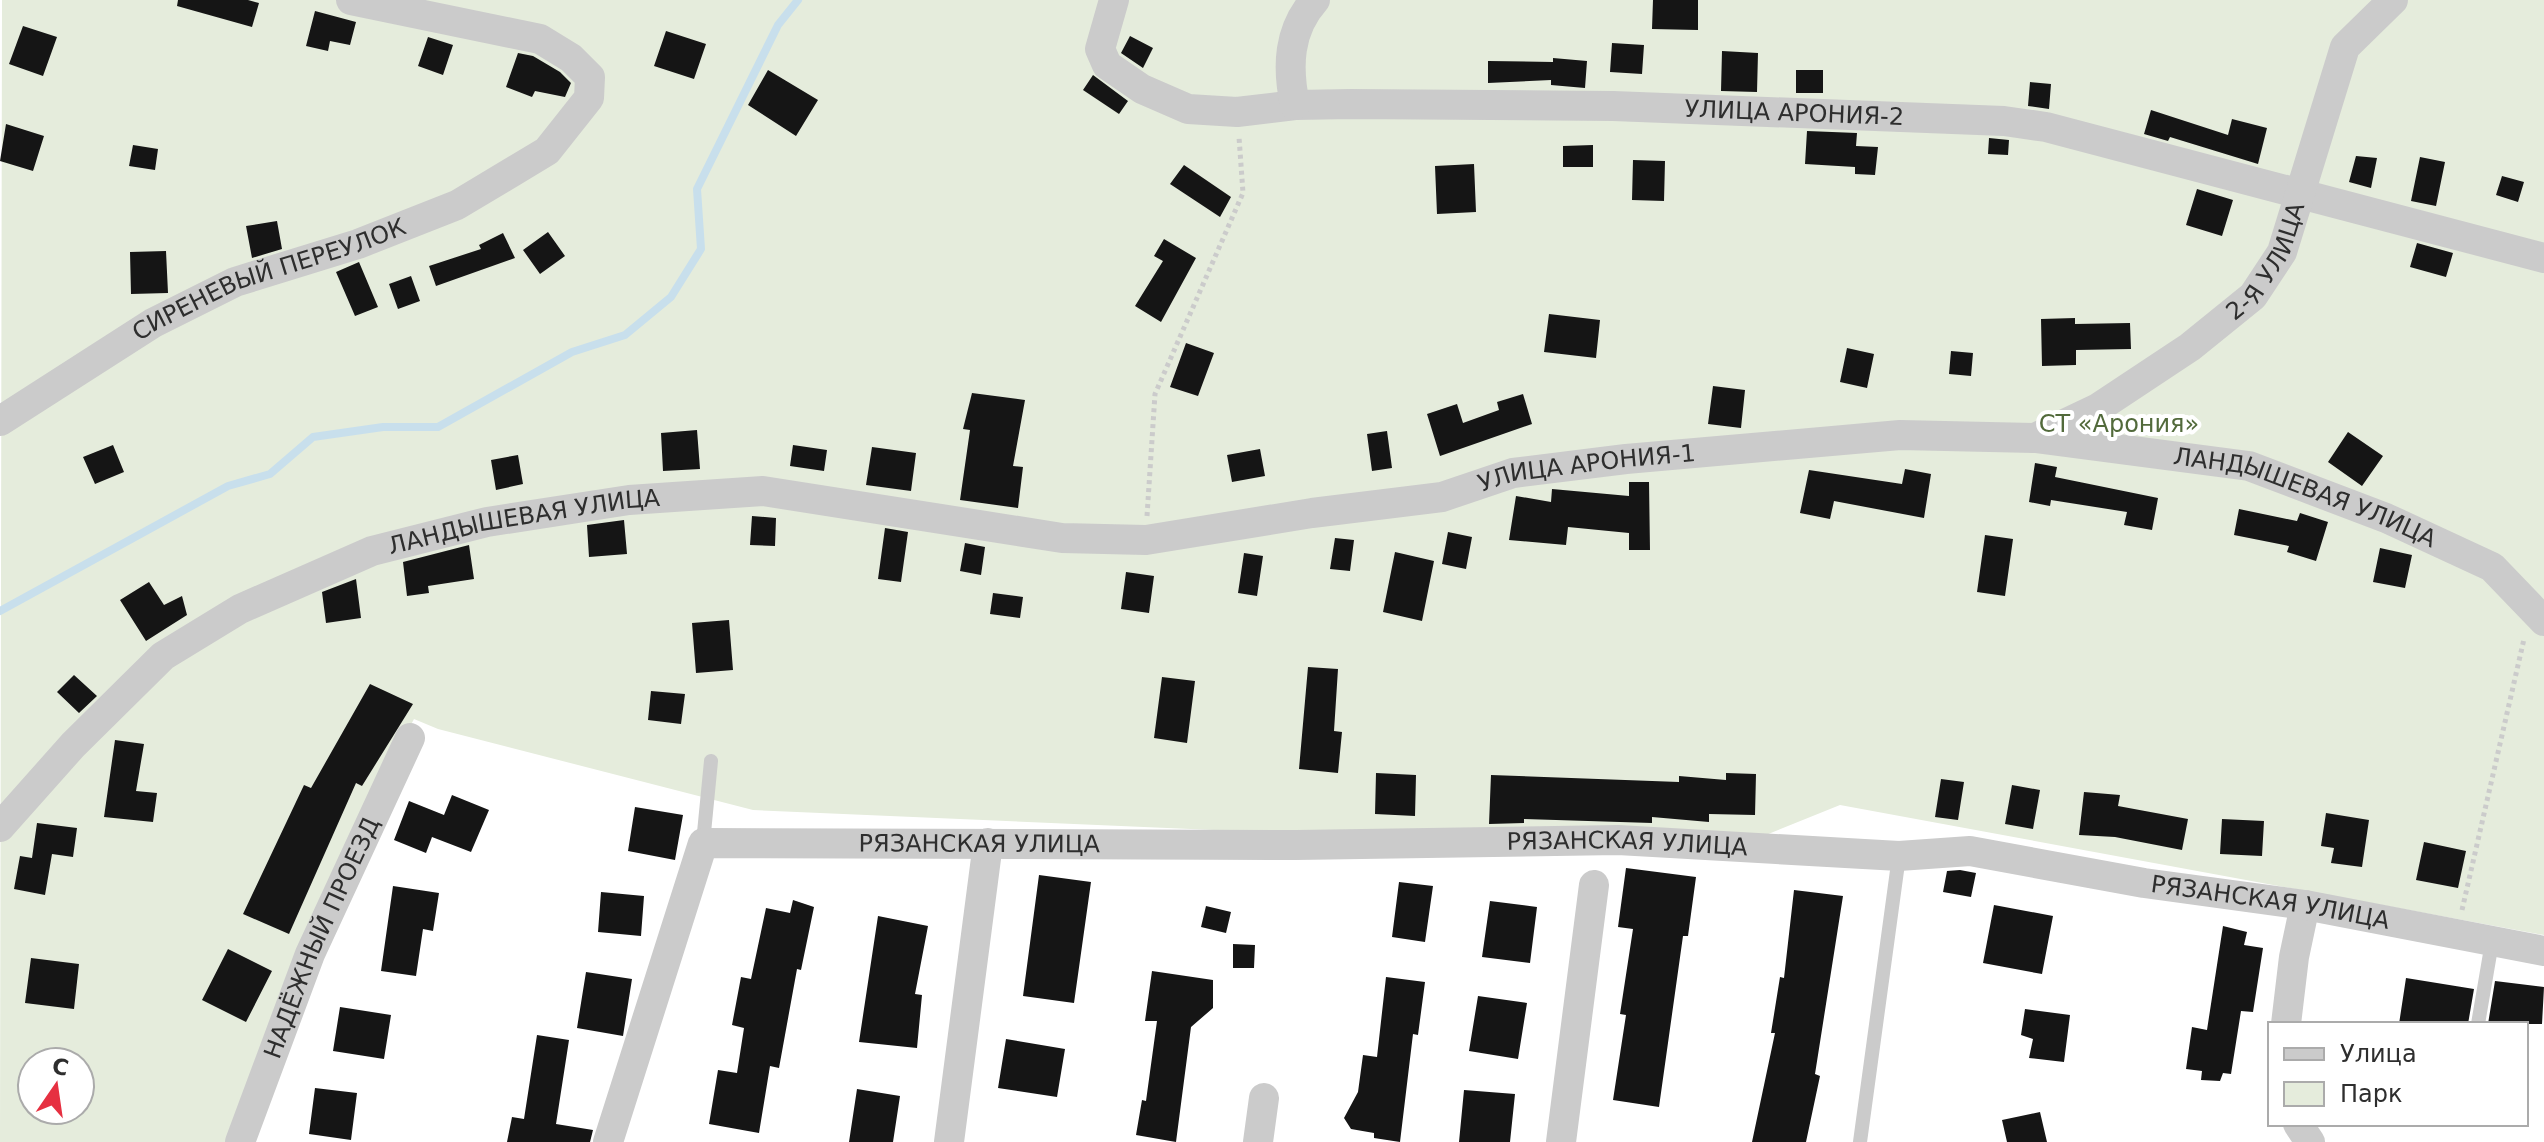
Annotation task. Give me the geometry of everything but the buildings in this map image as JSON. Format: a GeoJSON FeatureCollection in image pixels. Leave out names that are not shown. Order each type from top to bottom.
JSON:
{"type":"FeatureCollection","features":[{"type":"Feature","properties":{"kind":"street","name":"СИРЕНЕВЫЙ ПЕРЕУЛОК"},"geometry":{"type":"LineString","coordinates":[[0,421],[153,323],[235,282],[358,244],[457,205],[547,151],[589,98],[590,77],[571,58],[540,39],[351,0]]}},
{"type":"Feature","properties":{"kind":"street","name":"УЛИЦА АРОНИЯ-2"},"geometry":{"type":"LineString","coordinates":[[1114,0],[1100,49],[1107,65],[1142,89],[1188,109],[1237,112],[1295,105],[1613,106],[2004,121],[2046,127],[2301,196],[2429,225],[2544,258]]}},
{"type":"Feature","properties":{"kind":"street"},"geometry":{"type":"LineString","coordinates":[[1295,105],[1290,81],[1290,51],[1303,13],[1315,0]]}},
{"type":"Feature","properties":{"kind":"street","name":"2-Я УЛИЦА"},"geometry":{"type":"LineString","coordinates":[[2035,438],[2098,408],[2190,347],[2253,296],[2282,252],[2345,47],[2393,0]]}},
{"type":"Feature","properties":{"kind":"street","name":"УЛИЦА АРОНИЯ-1"},"geometry":{"type":"LineString","coordinates":[[1146,540],[1312,513],[1442,497],[1513,473],[1626,459],[1900,435],[2035,438]]}},
{"type":"Feature","properties":{"kind":"street","name":"ЛАНДЫШЕВАЯ УЛИЦА"},"geometry":{"type":"LineString","coordinates":[[2035,438],[2249,466],[2386,518],[2492,567],[2537,614]]}},
{"type":"Feature","properties":{"kind":"street","name":"ЛАНДЫШЕВАЯ УЛИЦА"},"geometry":{"type":"LineString","coordinates":[[0,827],[73,745],[163,656],[240,609],[372,551],[487,522],[629,500],[763,491],[1062,538],[1146,540]]}},
{"type":"Feature","properties":{"kind":"street","name":"НАДЁЖНЫЙ ПРОЕЗД"},"geometry":{"type":"LineString","coordinates":[[240,1142],[310,954],[410,738]]}},
{"type":"Feature","properties":{"kind":"street","name":"РЯЗАНСКАЯ УЛИЦА"},"geometry":{"type":"LineString","coordinates":[[703,843],[1296,845],[1618,840],[1899,856],[1970,851],[2144,883],[2305,905],[2544,951]]}},
{"type":"Feature","properties":{"kind":"street"},"geometry":{"type":"LineString","coordinates":[[608,1142],[703,843]]}},
{"type":"Feature","properties":{"kind":"street"},"geometry":{"type":"LineString","coordinates":[[949,1142],[988,843]]}},
{"type":"Feature","properties":{"kind":"street"},"geometry":{"type":"LineString","coordinates":[[1561,1142],[1594,885]]}},
{"type":"Feature","properties":{"kind":"street"},"geometry":{"type":"LineString","coordinates":[[2286,1022],[2294,957],[2305,905]]}},
{"type":"Feature","properties":{"kind":"street"},"geometry":{"type":"LineString","coordinates":[[1258,1142],[1264,1098]]}},
{"type":"Feature","properties":{"kind":"lane"},"geometry":{"type":"LineString","coordinates":[[703,843],[711,761]]}},
{"type":"Feature","properties":{"kind":"lane"},"geometry":{"type":"LineString","coordinates":[[1860,1142],[1899,856]]}},
{"type":"Feature","properties":{"kind":"lane"},"geometry":{"type":"LineString","coordinates":[[2478,1022],[2492,942]]}},
{"type":"Feature","properties":{"kind":"path"},"geometry":{"type":"LineString","coordinates":[[1146,540],[1155,394],[1243,193],[1237,112]]}},
{"type":"Feature","properties":{"kind":"path"},"geometry":{"type":"LineString","coordinates":[[2456,935],[2537,614]]}},
{"type":"Feature","properties":{"kind":"green space","name":"СТ «Арония»"},"geometry":{"type":"Polygon","coordinates":[[[2,0],[2544,0],[2544,935],[1840,805],[1724,852],[753,810],[438,729],[414,719],[322,894],[228,1142],[0,1142],[2,0]]]}},
{"type":"Feature","properties":{"kind":"waterway"},"geometry":{"type":"LineString","coordinates":[[0,611],[228,486],[270,474],[313,437],[383,427],[438,427],[572,352],[625,335],[671,297],[701,249],[697,189],[778,25],[798,0]]}}]}
